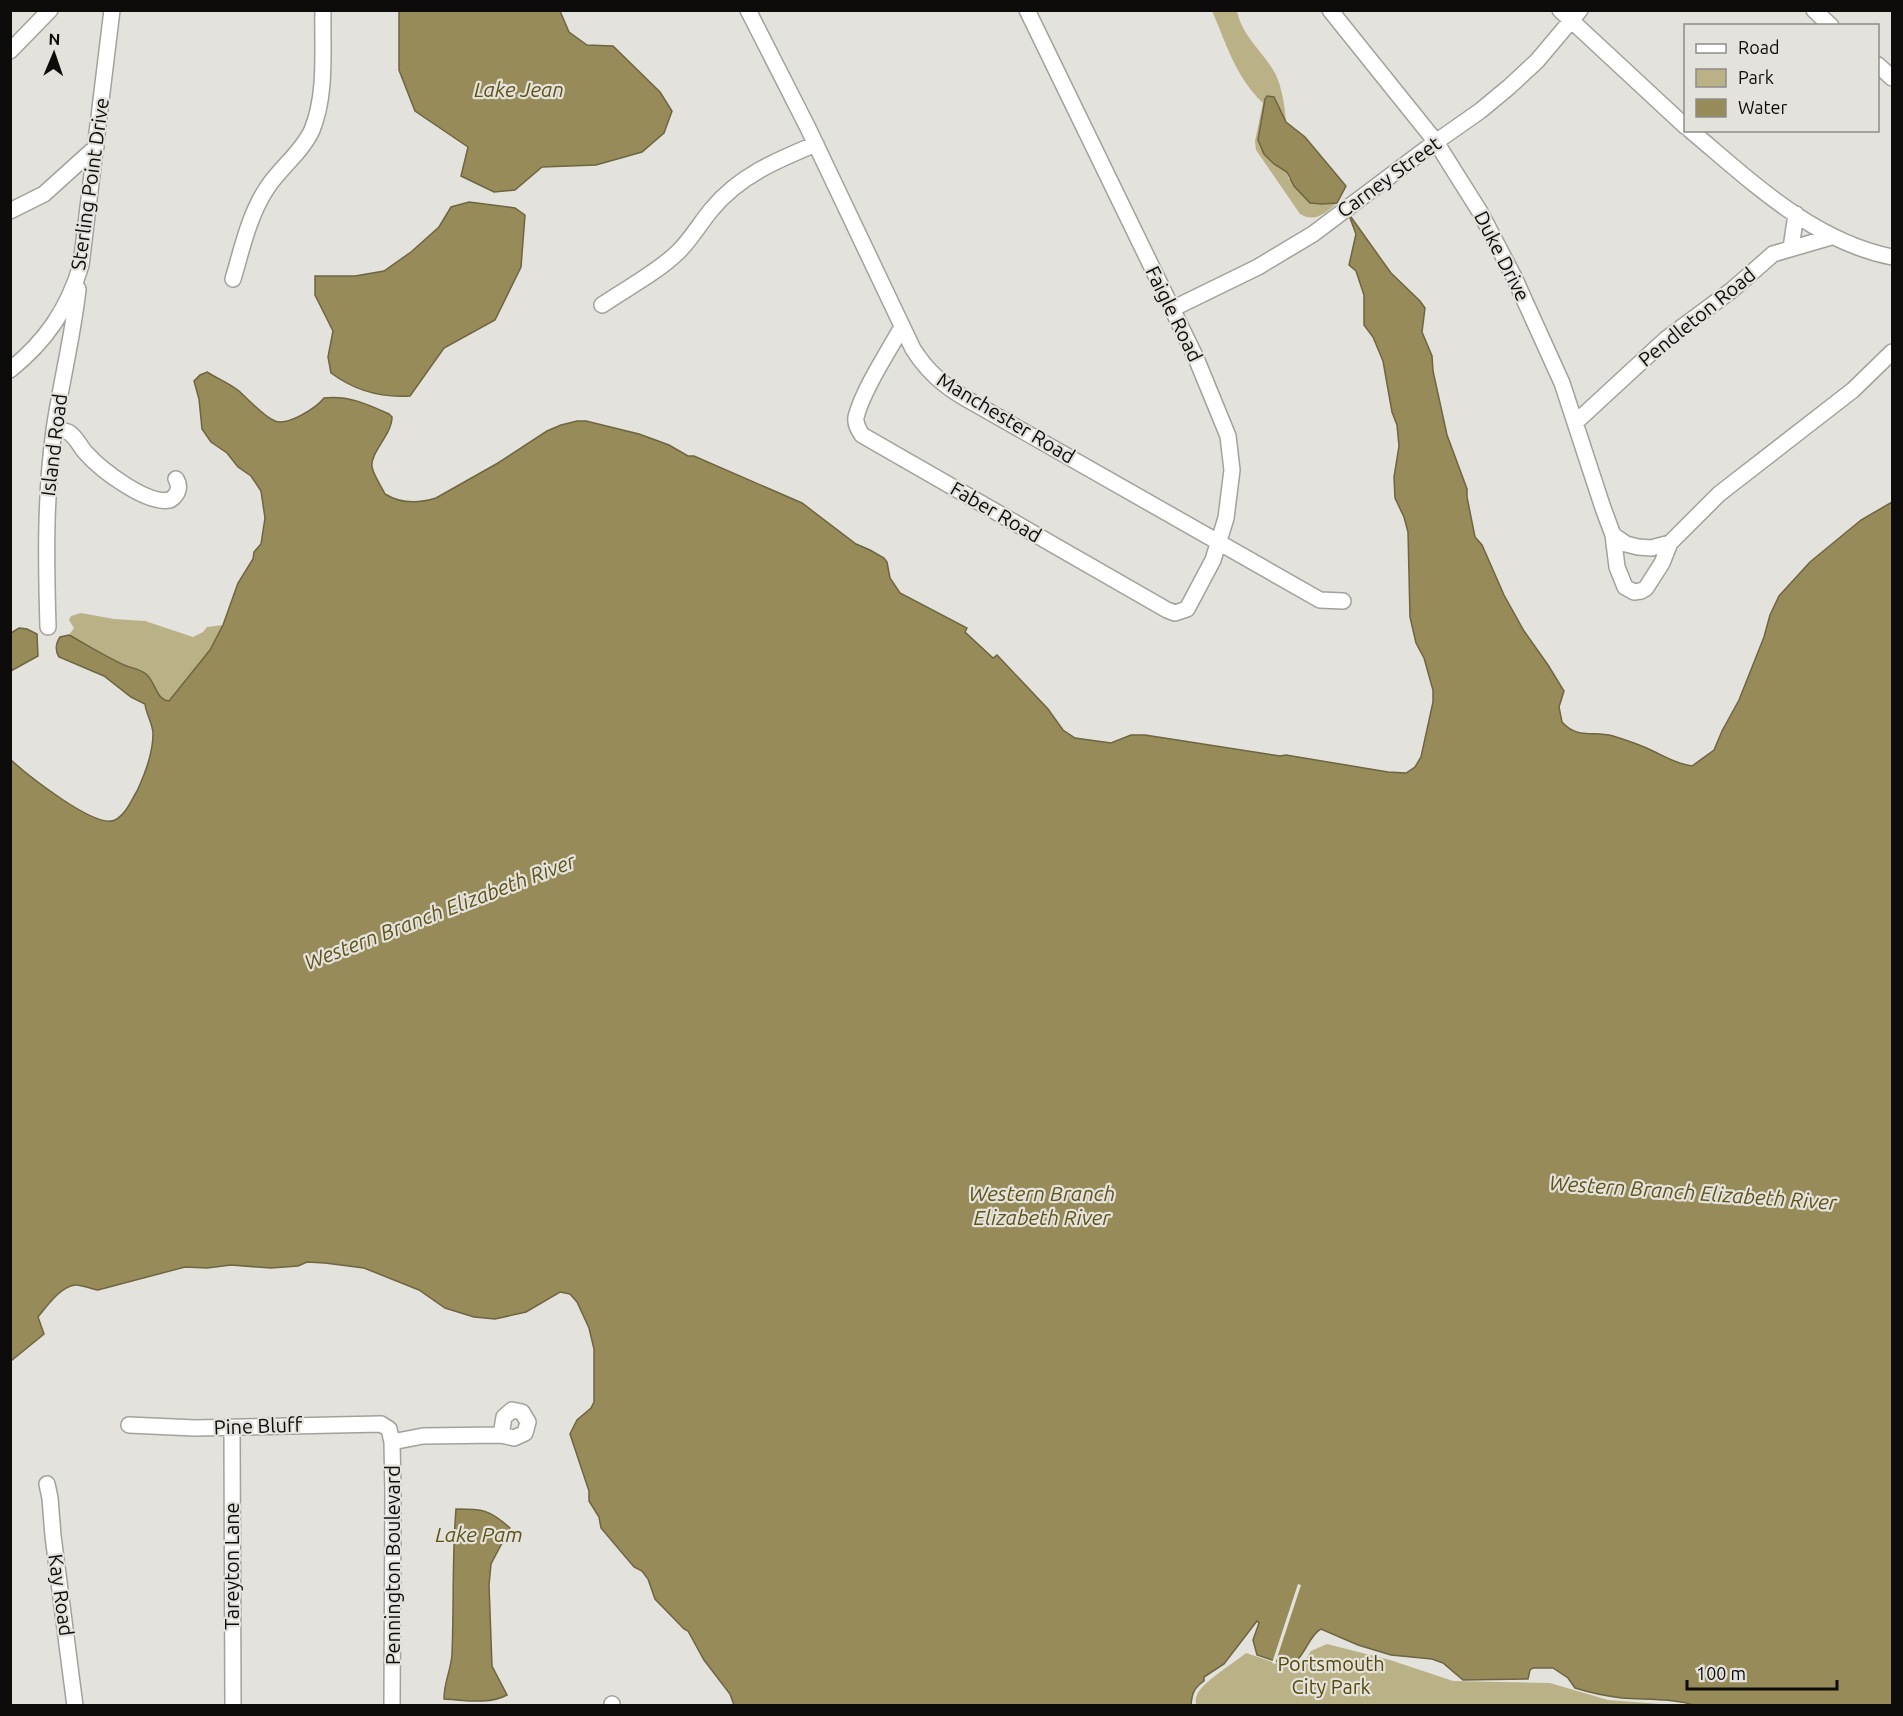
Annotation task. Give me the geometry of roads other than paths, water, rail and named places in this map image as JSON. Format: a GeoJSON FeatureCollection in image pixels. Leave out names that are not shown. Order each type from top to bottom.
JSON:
{"type":"FeatureCollection","features":[{"type":"Feature","properties":{"kind":"street"},"geometry":{"type":"LineString","coordinates":[[10,51],[50,10]]}},
{"type":"Feature","properties":{"kind":"street","name":"Sterling Point Drive"},"geometry":{"type":"LineString","coordinates":[[10,370],[39,344],[56,323],[69,300],[81,265],[112,10]]}},
{"type":"Feature","properties":{"kind":"street"},"geometry":{"type":"LineString","coordinates":[[232,279],[256,208],[278,173],[311,132],[316,118],[321,90],[323,10]]}},
{"type":"Feature","properties":{"kind":"street","name":"Manchester Road"},"geometry":{"type":"LineString","coordinates":[[748,10],[816,144],[902,327],[923,364],[943,384],[1320,600],[1343,601]]}},
{"type":"Feature","properties":{"kind":"street","name":"Faigle Road"},"geometry":{"type":"LineString","coordinates":[[1027,10],[1205,378],[1230,445],[1231,494],[1219,543],[1207,574],[1187,609],[1175,613],[1167,610]]}},
{"type":"Feature","properties":{"kind":"street","name":"Duke Drive"},"geometry":{"type":"LineString","coordinates":[[1330,10],[1436,142],[1480,212],[1514,277],[1562,383],[1576,422],[1603,508],[1614,535],[1620,578],[1625,587],[1634,592],[1646,588],[1656,575],[1670,543],[1719,495],[1853,390],[1893,352]]}},
{"type":"Feature","properties":{"kind":"street"},"geometry":{"type":"LineString","coordinates":[[1814,10],[1829,24]]}},
{"type":"Feature","properties":{"kind":"street"},"geometry":{"type":"LineString","coordinates":[[1571,14],[1684,125]]}},
{"type":"Feature","properties":{"kind":"street","name":"Carney Street"},"geometry":{"type":"LineString","coordinates":[[1172,309],[1258,267],[1289,249],[1480,111],[1538,61],[1571,14]]}},
{"type":"Feature","properties":{"kind":"street"},"geometry":{"type":"LineString","coordinates":[[1879,66],[1893,78]]}},
{"type":"Feature","properties":{"kind":"street"},"geometry":{"type":"LineString","coordinates":[[1692,132],[1731,166],[1831,237],[1893,257]]}},
{"type":"Feature","properties":{"kind":"street"},"geometry":{"type":"LineString","coordinates":[[602,305],[664,264],[678,252],[711,209],[739,183],[765,166],[816,144]]}},
{"type":"Feature","properties":{"kind":"street"},"geometry":{"type":"LineString","coordinates":[[10,211],[44,194],[96,147]]}},
{"type":"Feature","properties":{"kind":"street"},"geometry":{"type":"LineString","coordinates":[[1791,248],[1796,214]]}},
{"type":"Feature","properties":{"kind":"street","name":"Pendleton Road"},"geometry":{"type":"LineString","coordinates":[[1576,422],[1666,339],[1732,290],[1773,254],[1831,237]]}},
{"type":"Feature","properties":{"kind":"street","name":"Island Road"},"geometry":{"type":"LineString","coordinates":[[48,627],[45,538],[54,431],[73,328],[81,265]]}},
{"type":"Feature","properties":{"kind":"street","name":"Faber Road"},"geometry":{"type":"LineString","coordinates":[[902,327],[866,394],[856,418],[858,429],[864,436],[1167,610]]}},
{"type":"Feature","properties":{"kind":"street"},"geometry":{"type":"LineString","coordinates":[[54,431],[61,430],[72,435],[97,464],[143,494],[159,500],[170,500],[179,489],[177,479]]}},
{"type":"Feature","properties":{"kind":"street"},"geometry":{"type":"LineString","coordinates":[[1614,535],[1626,544],[1638,547],[1651,548],[1670,543]]}},
{"type":"Feature","properties":{"kind":"street","name":"Pine Bluff"},"geometry":{"type":"LineString","coordinates":[[129,1425],[232,1427],[381,1424],[387,1426]]}},
{"type":"Feature","properties":{"kind":"street","name":"Pennington Boulevard"},"geometry":{"type":"LineString","coordinates":[[387,1426],[392,1434],[392,1706]]}},
{"type":"Feature","properties":{"kind":"street","name":"Tareyton Lane"},"geometry":{"type":"LineString","coordinates":[[232,1427],[232,1706]]}},
{"type":"Feature","properties":{"kind":"street"},"geometry":{"type":"LineString","coordinates":[[392,1442],[423,1436],[501,1435]]}},
{"type":"Feature","properties":{"kind":"street","name":"Kay Road"},"geometry":{"type":"LineString","coordinates":[[46,1484],[50,1498],[75,1706]]}},
{"type":"Feature","properties":{"kind":"water","name":"Lake Jean"},"geometry":{"type":"Polygon","coordinates":[[[399,11],[560,11],[569,32],[587,45],[613,46],[660,92],[672,111],[664,133],[642,152],[596,165],[542,167],[515,190],[494,192],[461,176],[468,147],[415,111],[399,70],[399,11]]]}},
{"type":"Feature","properties":{"kind":"water"},"geometry":{"type":"Polygon","coordinates":[[[1267,96],[1274,97],[1286,122],[1305,137],[1346,186],[1337,203],[1310,203],[1294,186],[1287,172],[1264,154],[1258,140],[1267,96]]]}},
{"type":"Feature","properties":{"kind":"water"},"geometry":{"type":"Polygon","coordinates":[[[469,202],[515,208],[525,215],[521,267],[495,320],[444,348],[410,396],[389,396],[368,392],[331,373],[328,357],[333,331],[315,295],[315,276],[355,276],[384,271],[411,252],[439,227],[451,207],[469,202]]]}},
{"type":"Feature","properties":{"kind":"water","name":"Western Branch Elizabeth River"},"geometry":{"type":"Polygon","coordinates":[[[1351,217],[1391,273],[1425,308],[1422,332],[1432,356],[1433,371],[1447,435],[1467,489],[1475,537],[1482,545],[1504,595],[1524,631],[1564,691],[1559,707],[1562,722],[1568,728],[1580,733],[1613,736],[1676,762],[1692,766],[1714,750],[1739,700],[1779,596],[1810,562],[1861,520],[1892,502],[1892,1705],[1697,1706],[1669,1700],[1622,1698],[1575,1688],[1568,1678],[1553,1668],[1533,1668],[1530,1670],[1528,1679],[1463,1680],[1443,1663],[1432,1659],[1391,1655],[1358,1645],[1321,1629],[1312,1637],[1298,1659],[1287,1665],[1257,1655],[1253,1640],[1259,1623],[1257,1621],[1224,1664],[1204,1677],[1204,1681],[1194,1691],[1191,1705],[734,1705],[730,1694],[704,1660],[688,1631],[655,1599],[648,1579],[642,1571],[634,1567],[601,1528],[599,1517],[589,1501],[589,1491],[570,1434],[577,1420],[591,1408],[594,1402],[594,1349],[589,1328],[577,1302],[570,1294],[560,1292],[526,1312],[495,1319],[474,1317],[445,1308],[419,1290],[364,1268],[307,1262],[298,1266],[271,1268],[231,1265],[207,1268],[185,1267],[98,1290],[77,1285],[69,1286],[54,1298],[38,1317],[44,1334],[11,1361],[10,759],[77,809],[106,821],[115,820],[125,811],[146,771],[153,741],[153,730],[145,704],[131,697],[104,676],[59,657],[56,649],[60,637],[69,635],[117,662],[144,672],[158,694],[164,700],[169,701],[210,650],[223,625],[238,583],[253,559],[254,552],[261,544],[265,518],[261,491],[251,476],[238,467],[227,453],[211,442],[202,429],[199,399],[194,381],[200,375],[207,372],[231,386],[275,421],[294,419],[315,407],[324,398],[333,397],[357,401],[389,414],[392,417],[391,424],[374,455],[372,467],[385,494],[404,501],[417,502],[436,498],[498,463],[547,431],[561,425],[586,421],[639,434],[802,503],[856,544],[884,558],[890,578],[900,593],[967,628],[965,632],[993,658],[997,655],[1048,709],[1063,730],[1075,738],[1111,743],[1131,735],[1145,735],[1406,773],[1415,767],[1421,757],[1433,702],[1433,690],[1424,658],[1416,643],[1410,617],[1408,532],[1395,498],[1394,477],[1399,446],[1397,425],[1392,412],[1383,361],[1373,337],[1364,325],[1364,295],[1356,271],[1349,265],[1356,234],[1351,217]]]}},
{"type":"Feature","properties":{"kind":"water"},"geometry":{"type":"Polygon","coordinates":[[[19,628],[37,634],[38,656],[11,671],[11,633],[19,628]]]}},
{"type":"Feature","properties":{"kind":"water","name":"Lake Pam"},"geometry":{"type":"Polygon","coordinates":[[[456,1509],[485,1511],[510,1528],[491,1564],[489,1585],[492,1666],[507,1695],[492,1700],[444,1699],[452,1654],[456,1509]]]}},
{"type":"Feature","properties":{"kind":"park label","name":"Portsmouth City Park"},"geometry":{"type":"Point","coordinates":[1331,1676]}}]}
